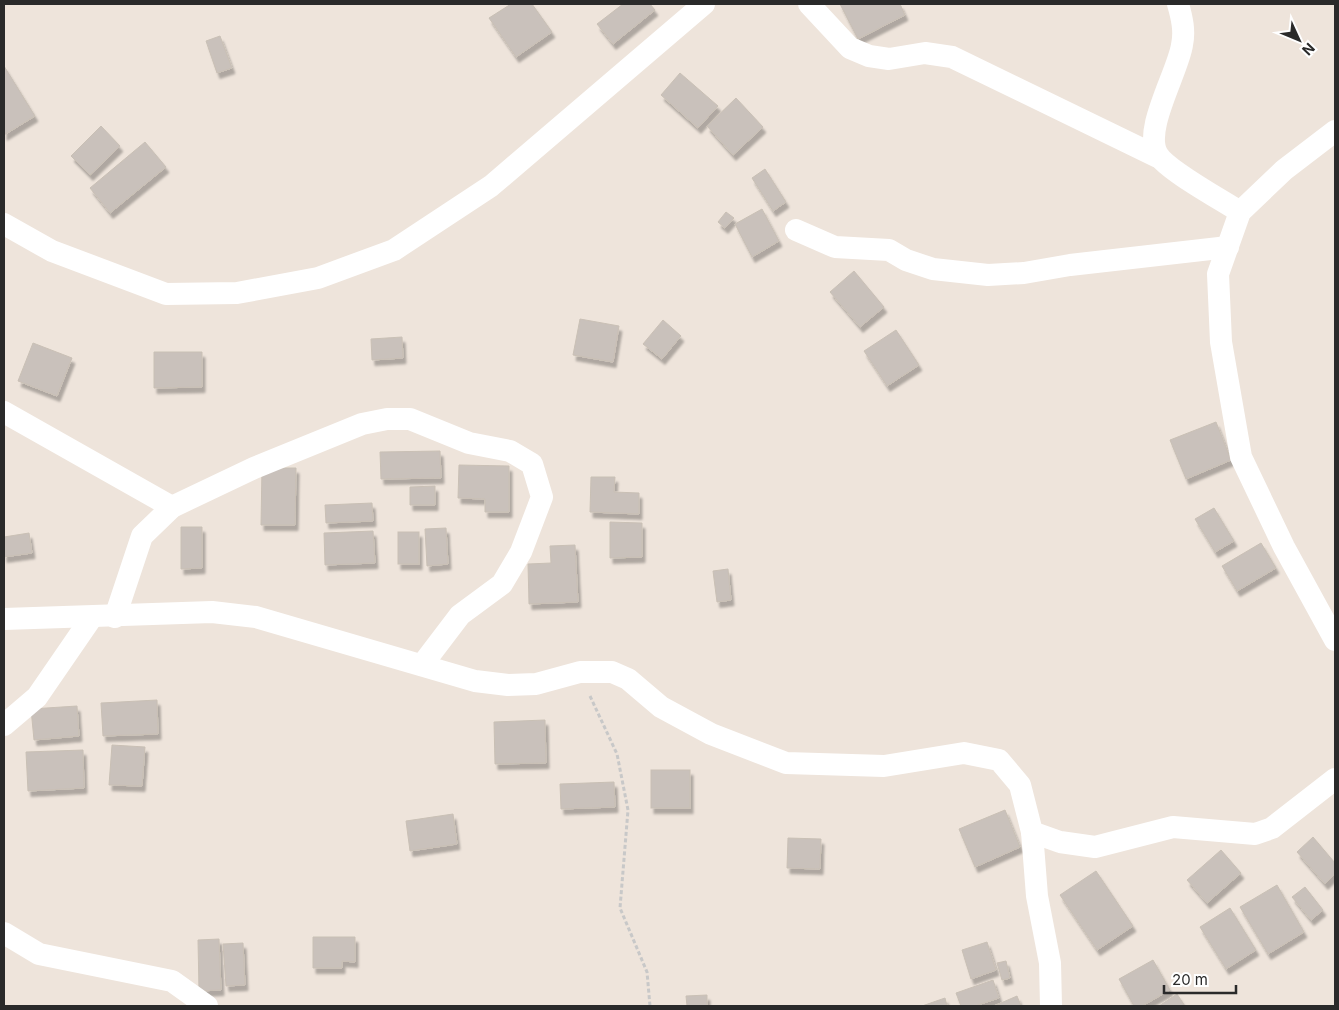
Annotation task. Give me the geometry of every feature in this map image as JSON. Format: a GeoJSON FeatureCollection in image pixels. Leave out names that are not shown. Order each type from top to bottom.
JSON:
{"type":"FeatureCollection","features":[{"type":"Feature","properties":{"kind":"street"},"geometry":{"type":"LineString","coordinates":[[4,224],[52,251],[166,294],[237,293],[318,278],[394,250],[491,186],[704,4]]}},
{"type":"Feature","properties":{"kind":"street"},"geometry":{"type":"LineString","coordinates":[[809,4],[850,48],[869,56],[888,59],[924,52],[952,57],[1158,157],[1189,181],[1240,212]]}},
{"type":"Feature","properties":{"kind":"street"},"geometry":{"type":"LineString","coordinates":[[1158,157],[1154,148],[1155,132],[1182,46],[1183,21],[1178,4]]}},
{"type":"Feature","properties":{"kind":"street"},"geometry":{"type":"LineString","coordinates":[[1335,131],[1284,170],[1240,212],[1218,274],[1221,342],[1241,457],[1284,547],[1335,640]]}},
{"type":"Feature","properties":{"kind":"street"},"geometry":{"type":"LineString","coordinates":[[796,230],[835,247],[889,250],[906,260],[933,269],[988,275],[1024,273],[1070,265],[1228,247]]}},
{"type":"Feature","properties":{"kind":"street"},"geometry":{"type":"LineString","coordinates":[[4,412],[172,507]]}},
{"type":"Feature","properties":{"kind":"street"},"geometry":{"type":"LineString","coordinates":[[115,616],[142,536],[172,507],[281,457],[362,424],[387,419],[410,419],[469,443],[510,451],[532,464],[542,497],[521,552],[502,584],[460,615],[422,665]]}},
{"type":"Feature","properties":{"kind":"street"},"geometry":{"type":"LineString","coordinates":[[4,619],[212,612],[256,617],[475,681],[508,685],[536,684],[580,672],[612,672],[628,679],[661,707],[711,734],[786,763],[884,766],[964,753],[999,760],[1020,785],[1032,832],[1037,896],[1050,963],[1051,1006]]}},
{"type":"Feature","properties":{"kind":"street"},"geometry":{"type":"LineString","coordinates":[[4,725],[37,697],[92,617]]}},
{"type":"Feature","properties":{"kind":"street"},"geometry":{"type":"LineString","coordinates":[[1032,832],[1060,842],[1096,847],[1173,827],[1255,834],[1272,828],[1335,779]]}},
{"type":"Feature","properties":{"kind":"street"},"geometry":{"type":"LineString","coordinates":[[4,932],[39,954],[172,981],[207,1006]]}},
{"type":"Feature","properties":{"kind":"path"},"geometry":{"type":"LineString","coordinates":[[580,672],[617,754],[628,810],[620,908],[647,972],[650,1006]]}},
{"type":"Feature","properties":{"kind":"building"},"geometry":{"type":"Polygon","coordinates":[[[511,4],[532,4],[552,32],[516,57],[489,18],[511,4]]]}},
{"type":"Feature","properties":{"kind":"building"},"geometry":{"type":"Polygon","coordinates":[[[623,4],[650,4],[655,10],[613,44],[597,24],[623,4]]]}},
{"type":"Feature","properties":{"kind":"building"},"geometry":{"type":"Polygon","coordinates":[[[840,4],[900,4],[905,15],[858,39],[840,4]]]}},
{"type":"Feature","properties":{"kind":"building"},"geometry":{"type":"Polygon","coordinates":[[[220,36],[232,68],[217,73],[206,41],[220,36]]]}},
{"type":"Feature","properties":{"kind":"building"},"geometry":{"type":"Polygon","coordinates":[[[4,66],[35,116],[4,135],[4,66]]]}},
{"type":"Feature","properties":{"kind":"building"},"geometry":{"type":"Polygon","coordinates":[[[680,73],[718,106],[698,128],[661,95],[680,73]]]}},
{"type":"Feature","properties":{"kind":"building"},"geometry":{"type":"Polygon","coordinates":[[[736,98],[763,127],[733,155],[707,126],[736,98]]]}},
{"type":"Feature","properties":{"kind":"building"},"geometry":{"type":"Polygon","coordinates":[[[101,126],[120,146],[90,175],[71,156],[101,126]]]}},
{"type":"Feature","properties":{"kind":"building"},"geometry":{"type":"Polygon","coordinates":[[[145,142],[166,167],[110,213],[90,188],[145,142]]]}},
{"type":"Feature","properties":{"kind":"building"},"geometry":{"type":"Polygon","coordinates":[[[765,169],[786,202],[773,211],[752,178],[765,169]]]}},
{"type":"Feature","properties":{"kind":"building"},"geometry":{"type":"Polygon","coordinates":[[[762,209],[779,241],[752,257],[735,224],[762,209]]]}},
{"type":"Feature","properties":{"kind":"building"},"geometry":{"type":"Polygon","coordinates":[[[726,212],[734,218],[725,228],[718,222],[726,212]]]}},
{"type":"Feature","properties":{"kind":"building"},"geometry":{"type":"Polygon","coordinates":[[[854,271],[884,307],[860,327],[830,292],[854,271]]]}},
{"type":"Feature","properties":{"kind":"building"},"geometry":{"type":"Polygon","coordinates":[[[580,319],[619,326],[613,362],[573,355],[580,319]]]}},
{"type":"Feature","properties":{"kind":"building"},"geometry":{"type":"Polygon","coordinates":[[[663,320],[681,336],[662,359],[643,344],[663,320]]]}},
{"type":"Feature","properties":{"kind":"building"},"geometry":{"type":"Polygon","coordinates":[[[896,330],[919,365],[887,386],[864,351],[896,330]]]}},
{"type":"Feature","properties":{"kind":"building"},"geometry":{"type":"Polygon","coordinates":[[[402,337],[403,358],[372,360],[371,339],[402,337]]]}},
{"type":"Feature","properties":{"kind":"building"},"geometry":{"type":"Polygon","coordinates":[[[33,343],[72,358],[57,396],[18,381],[33,343]]]}},
{"type":"Feature","properties":{"kind":"building"},"geometry":{"type":"Polygon","coordinates":[[[154,352],[202,352],[202,387],[154,388],[154,352]]]}},
{"type":"Feature","properties":{"kind":"building"},"geometry":{"type":"Polygon","coordinates":[[[1216,422],[1231,460],[1186,479],[1170,440],[1216,422]]]}},
{"type":"Feature","properties":{"kind":"building"},"geometry":{"type":"Polygon","coordinates":[[[440,451],[441,478],[381,479],[380,452],[440,451]]]}},
{"type":"Feature","properties":{"kind":"building"},"geometry":{"type":"Polygon","coordinates":[[[459,465],[509,466],[509,512],[485,512],[485,499],[458,498],[459,465]]]}},
{"type":"Feature","properties":{"kind":"building"},"geometry":{"type":"Polygon","coordinates":[[[262,468],[296,468],[295,525],[261,525],[262,468]]]}},
{"type":"Feature","properties":{"kind":"building"},"geometry":{"type":"Polygon","coordinates":[[[591,477],[615,477],[614,492],[639,493],[639,514],[590,512],[591,477]]]}},
{"type":"Feature","properties":{"kind":"building"},"geometry":{"type":"Polygon","coordinates":[[[435,486],[435,505],[410,505],[410,487],[435,486]]]}},
{"type":"Feature","properties":{"kind":"building"},"geometry":{"type":"Polygon","coordinates":[[[372,503],[373,521],[326,523],[325,505],[372,503]]]}},
{"type":"Feature","properties":{"kind":"building"},"geometry":{"type":"Polygon","coordinates":[[[1214,508],[1234,541],[1215,552],[1195,519],[1214,508]]]}},
{"type":"Feature","properties":{"kind":"building"},"geometry":{"type":"Polygon","coordinates":[[[610,522],[642,523],[642,557],[610,558],[610,522]]]}},
{"type":"Feature","properties":{"kind":"building"},"geometry":{"type":"Polygon","coordinates":[[[181,527],[202,527],[202,568],[181,569],[181,527]]]}},
{"type":"Feature","properties":{"kind":"building"},"geometry":{"type":"Polygon","coordinates":[[[446,528],[448,564],[427,566],[425,529],[446,528]]]}},
{"type":"Feature","properties":{"kind":"building"},"geometry":{"type":"Polygon","coordinates":[[[373,531],[375,563],[325,565],[324,533],[373,531]]]}},
{"type":"Feature","properties":{"kind":"building"},"geometry":{"type":"Polygon","coordinates":[[[398,532],[419,532],[419,564],[398,564],[398,532]]]}},
{"type":"Feature","properties":{"kind":"building"},"geometry":{"type":"Polygon","coordinates":[[[29,533],[32,553],[4,557],[4,537],[29,533]]]}},
{"type":"Feature","properties":{"kind":"building"},"geometry":{"type":"Polygon","coordinates":[[[1261,543],[1276,568],[1237,591],[1222,566],[1261,543]]]}},
{"type":"Feature","properties":{"kind":"building"},"geometry":{"type":"Polygon","coordinates":[[[575,545],[578,602],[529,604],[528,564],[551,563],[550,546],[575,545]]]}},
{"type":"Feature","properties":{"kind":"building"},"geometry":{"type":"Polygon","coordinates":[[[728,569],[731,600],[717,602],[713,571],[728,569]]]}},
{"type":"Feature","properties":{"kind":"building"},"geometry":{"type":"Polygon","coordinates":[[[157,700],[158,734],[103,736],[101,703],[157,700]]]}},
{"type":"Feature","properties":{"kind":"building"},"geometry":{"type":"Polygon","coordinates":[[[77,706],[79,736],[34,740],[31,709],[77,706]]]}},
{"type":"Feature","properties":{"kind":"building"},"geometry":{"type":"Polygon","coordinates":[[[545,720],[546,763],[495,764],[494,722],[545,720]]]}},
{"type":"Feature","properties":{"kind":"building"},"geometry":{"type":"Polygon","coordinates":[[[112,745],[145,747],[142,786],[109,785],[112,745]]]}},
{"type":"Feature","properties":{"kind":"building"},"geometry":{"type":"Polygon","coordinates":[[[83,750],[84,788],[28,791],[26,752],[83,750]]]}},
{"type":"Feature","properties":{"kind":"building"},"geometry":{"type":"Polygon","coordinates":[[[651,770],[690,770],[690,808],[651,808],[651,770]]]}},
{"type":"Feature","properties":{"kind":"building"},"geometry":{"type":"Polygon","coordinates":[[[614,782],[615,807],[561,809],[560,784],[614,782]]]}},
{"type":"Feature","properties":{"kind":"building"},"geometry":{"type":"Polygon","coordinates":[[[1005,810],[1020,847],[975,867],[959,829],[1005,810]]]}},
{"type":"Feature","properties":{"kind":"building"},"geometry":{"type":"Polygon","coordinates":[[[453,814],[457,844],[410,851],[406,821],[453,814]]]}},
{"type":"Feature","properties":{"kind":"building"},"geometry":{"type":"Polygon","coordinates":[[[1313,837],[1335,863],[1335,874],[1325,884],[1297,852],[1313,837]]]}},
{"type":"Feature","properties":{"kind":"building"},"geometry":{"type":"Polygon","coordinates":[[[788,838],[821,839],[820,869],[787,868],[788,838]]]}},
{"type":"Feature","properties":{"kind":"building"},"geometry":{"type":"Polygon","coordinates":[[[1221,850],[1241,873],[1207,903],[1187,880],[1221,850]]]}},
{"type":"Feature","properties":{"kind":"building"},"geometry":{"type":"Polygon","coordinates":[[[1096,871],[1133,926],[1097,950],[1060,895],[1096,871]]]}},
{"type":"Feature","properties":{"kind":"building"},"geometry":{"type":"Polygon","coordinates":[[[1277,885],[1304,932],[1268,954],[1240,907],[1277,885]]]}},
{"type":"Feature","properties":{"kind":"building"},"geometry":{"type":"Polygon","coordinates":[[[1305,887],[1323,910],[1311,920],[1292,897],[1305,887]]]}},
{"type":"Feature","properties":{"kind":"building"},"geometry":{"type":"Polygon","coordinates":[[[1230,908],[1256,950],[1226,969],[1200,927],[1230,908]]]}},
{"type":"Feature","properties":{"kind":"building"},"geometry":{"type":"Polygon","coordinates":[[[313,937],[355,937],[355,962],[342,961],[342,968],[313,968],[313,937]]]}},
{"type":"Feature","properties":{"kind":"building"},"geometry":{"type":"Polygon","coordinates":[[[219,939],[221,990],[199,991],[198,940],[219,939]]]}},
{"type":"Feature","properties":{"kind":"building"},"geometry":{"type":"Polygon","coordinates":[[[987,942],[996,970],[971,979],[962,950],[987,942]]]}},
{"type":"Feature","properties":{"kind":"building"},"geometry":{"type":"Polygon","coordinates":[[[243,943],[245,985],[226,986],[223,944],[243,943]]]}},
{"type":"Feature","properties":{"kind":"building"},"geometry":{"type":"Polygon","coordinates":[[[1153,960],[1170,990],[1142,1006],[1134,1006],[1119,979],[1153,960]]]}},
{"type":"Feature","properties":{"kind":"building"},"geometry":{"type":"Polygon","coordinates":[[[1006,961],[1010,978],[1002,980],[997,963],[1006,961]]]}},
{"type":"Feature","properties":{"kind":"building"},"geometry":{"type":"Polygon","coordinates":[[[993,980],[999,998],[975,1006],[961,1006],[956,993],[993,980]]]}},
{"type":"Feature","properties":{"kind":"building"},"geometry":{"type":"Polygon","coordinates":[[[1177,994],[1185,1006],[1159,1006],[1177,994]]]}},
{"type":"Feature","properties":{"kind":"building"},"geometry":{"type":"Polygon","coordinates":[[[707,995],[707,1006],[687,1006],[686,996],[707,995]]]}},
{"type":"Feature","properties":{"kind":"building"},"geometry":{"type":"Polygon","coordinates":[[[1017,996],[1021,1006],[994,1006],[1017,996]]]}},
{"type":"Feature","properties":{"kind":"building"},"geometry":{"type":"Polygon","coordinates":[[[945,998],[947,1006],[922,1006],[945,998]]]}}]}
